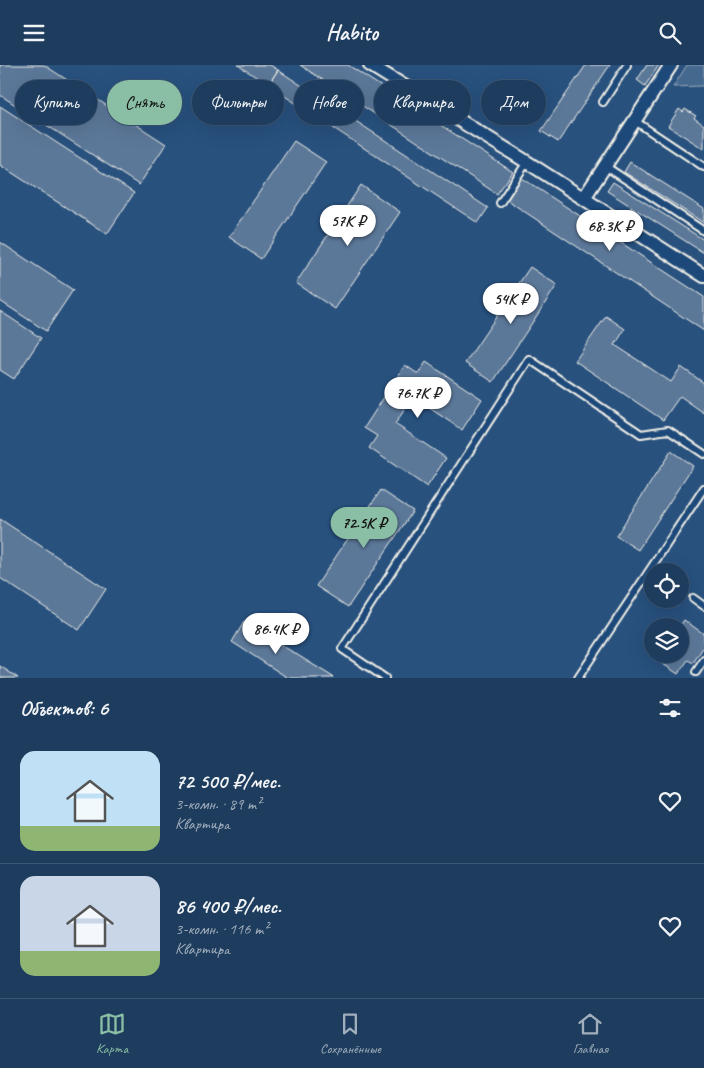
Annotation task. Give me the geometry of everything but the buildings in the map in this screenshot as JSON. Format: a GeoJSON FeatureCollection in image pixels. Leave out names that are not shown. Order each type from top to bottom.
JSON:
{"type":"FeatureCollection","features":[{"type":"Feature","properties":{"kind":"street"},"geometry":{"type":"LineString","coordinates":[[370,65],[528,162],[704,276]]}},
{"type":"Feature","properties":{"kind":"street"},"geometry":{"type":"LineString","coordinates":[[584,198],[671,65]]}},
{"type":"Feature","properties":{"kind":"lane"},"geometry":{"type":"LineString","coordinates":[[603,101],[627,65]]}},
{"type":"Feature","properties":{"kind":"lane"},"geometry":{"type":"LineString","coordinates":[[634,121],[704,167]]}},
{"type":"Feature","properties":{"kind":"lane"},"geometry":{"type":"LineString","coordinates":[[500,203],[528,162]]}},
{"type":"Feature","properties":{"kind":"lane"},"geometry":{"type":"LineString","coordinates":[[605,166],[704,231]]}},
{"type":"Feature","properties":{"kind":"lane"},"geometry":{"type":"LineString","coordinates":[[385,678],[342,649],[529,359],[641,434],[668,430],[704,454]]}},
{"type":"Feature","properties":{"kind":"lane"},"geometry":{"type":"LineString","coordinates":[[578,678],[704,487]]}},
{"type":"Feature","properties":{"kind":"lane"},"geometry":{"type":"LineString","coordinates":[[693,598],[704,605]]}},
{"type":"Feature","properties":{"kind":"lane"},"geometry":{"type":"LineString","coordinates":[[696,672],[704,660]]}},
{"type":"Feature","properties":{"kind":"shaded area"},"geometry":{"type":"Polygon","coordinates":[[[687,65],[704,65],[704,85],[673,87],[687,65]]]}}]}
